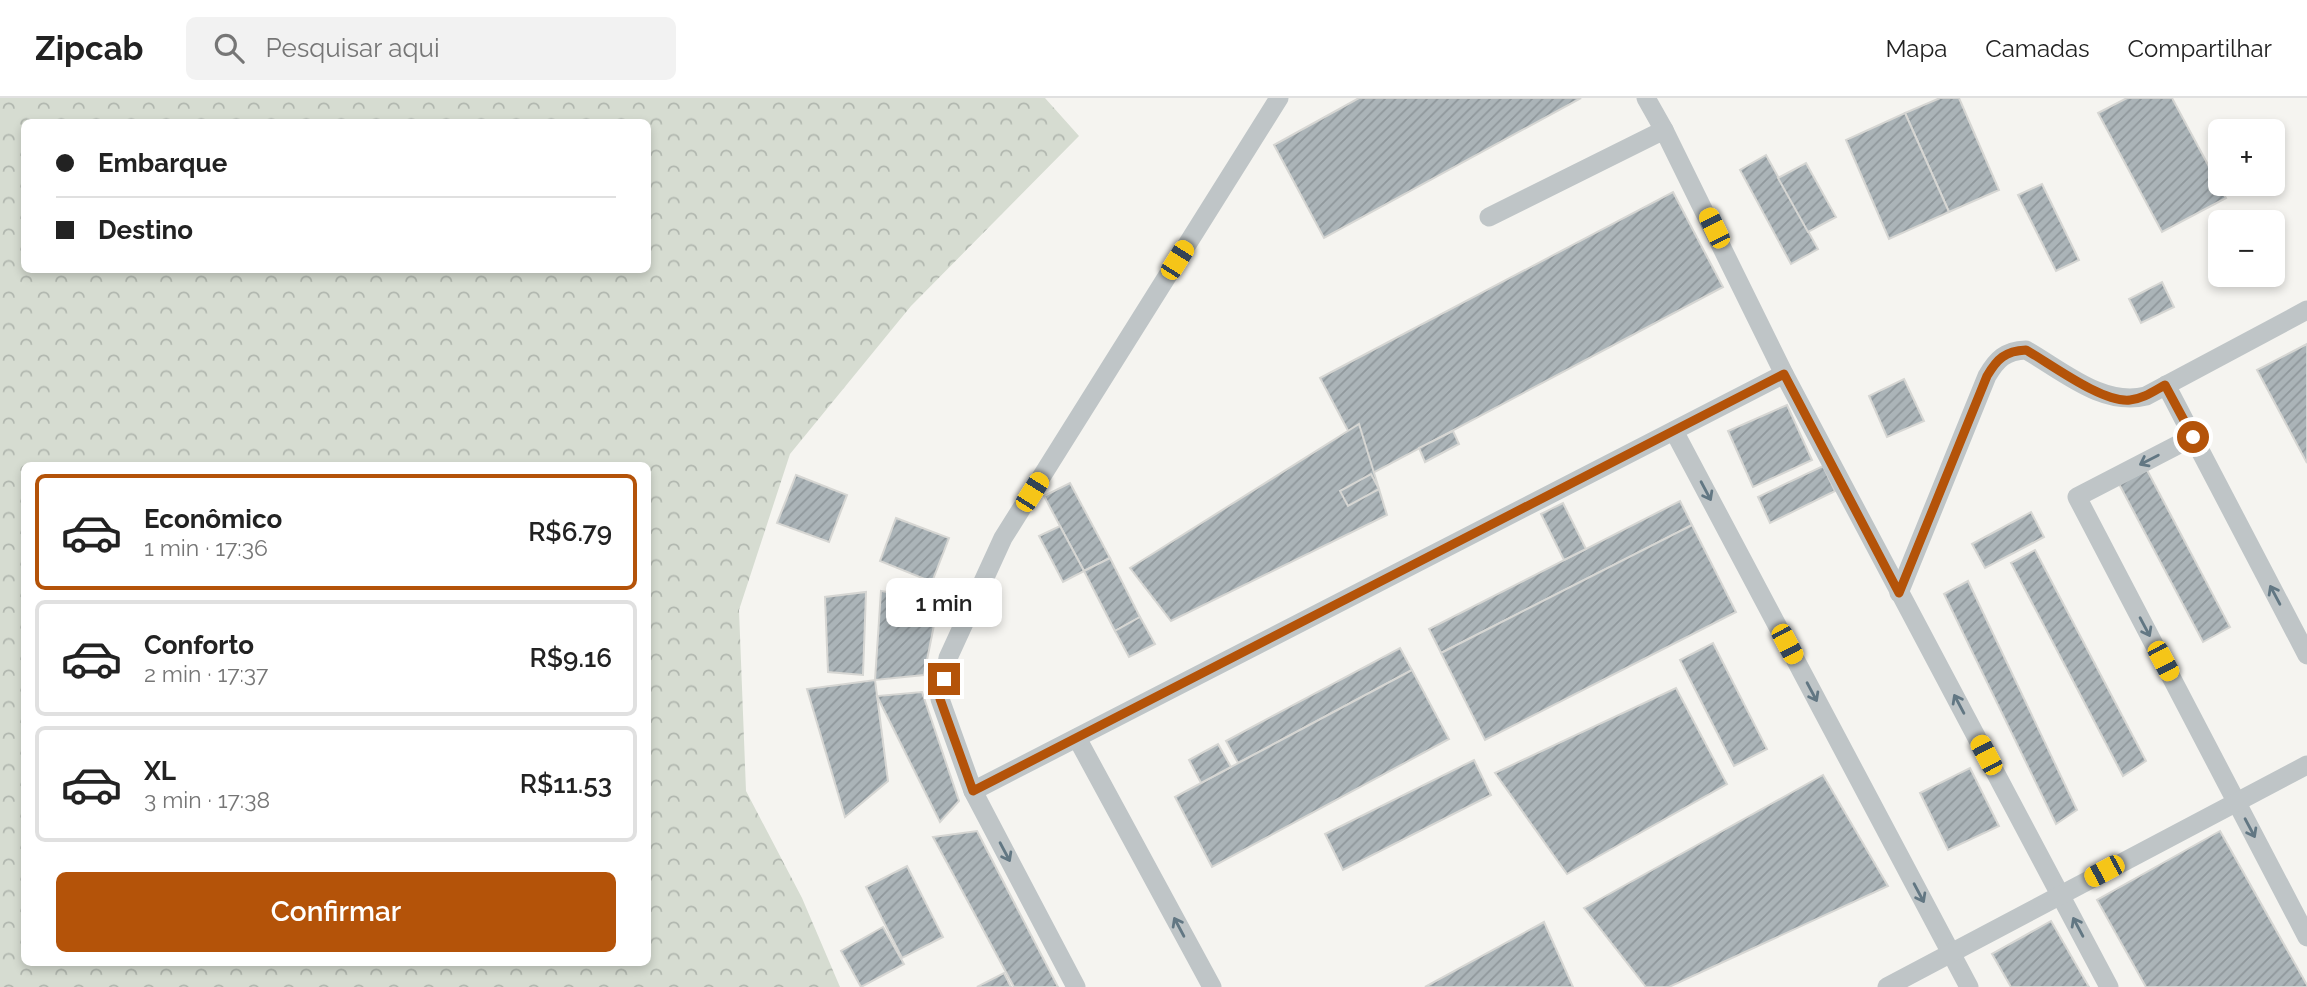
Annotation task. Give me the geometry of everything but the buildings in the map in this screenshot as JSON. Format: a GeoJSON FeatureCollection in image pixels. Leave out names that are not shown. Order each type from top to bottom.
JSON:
{"type":"FeatureCollection","features":[{"type":"Feature","properties":{"kind":"lane"},"geometry":{"type":"LineString","coordinates":[[1076,987],[973,791],[940,699],[948,659],[1003,538],[1279,98]]}},
{"type":"Feature","properties":{"kind":"lane"},"geometry":{"type":"LineString","coordinates":[[1646,98],[1784,374],[2109,987]]}},
{"type":"Feature","properties":{"kind":"lane"},"geometry":{"type":"LineString","coordinates":[[1489,216],[1664,130]]}},
{"type":"Feature","properties":{"kind":"lane"},"geometry":{"type":"LineString","coordinates":[[1899,593],[1987,376],[1996,360],[2013,351],[2026,350],[2108,397],[2128,400],[2147,396],[2307,310]]}},
{"type":"Feature","properties":{"kind":"lane"},"geometry":{"type":"LineString","coordinates":[[973,791],[1784,374]]}},
{"type":"Feature","properties":{"kind":"lane"},"geometry":{"type":"LineString","coordinates":[[2165,385],[2307,655]]}},
{"type":"Feature","properties":{"kind":"lane"},"geometry":{"type":"LineString","coordinates":[[1674,431],[1969,987]]}},
{"type":"Feature","properties":{"kind":"lane"},"geometry":{"type":"LineString","coordinates":[[2193,437],[2077,497],[2307,937]]}},
{"type":"Feature","properties":{"kind":"lane"},"geometry":{"type":"LineString","coordinates":[[1077,738],[1212,987]]}},
{"type":"Feature","properties":{"kind":"lane"},"geometry":{"type":"LineString","coordinates":[[1887,987],[2307,765]]}},
{"type":"Feature","properties":{"kind":"green space"},"geometry":{"type":"Polygon","coordinates":[[[0,98],[1045,98],[1079,136],[911,306],[790,454],[739,610],[746,791],[802,898],[840,987],[0,987],[0,98]]]}},
{"type":"Feature","properties":{"kind":"route"},"geometry":{"type":"LineString","coordinates":[[944,679],[940,699],[973,791],[1784,374],[1899,593],[1987,376],[1996,360],[2013,351],[2026,350],[2108,397],[2128,400],[2147,396],[2165,385],[2193,437]]}}]}
